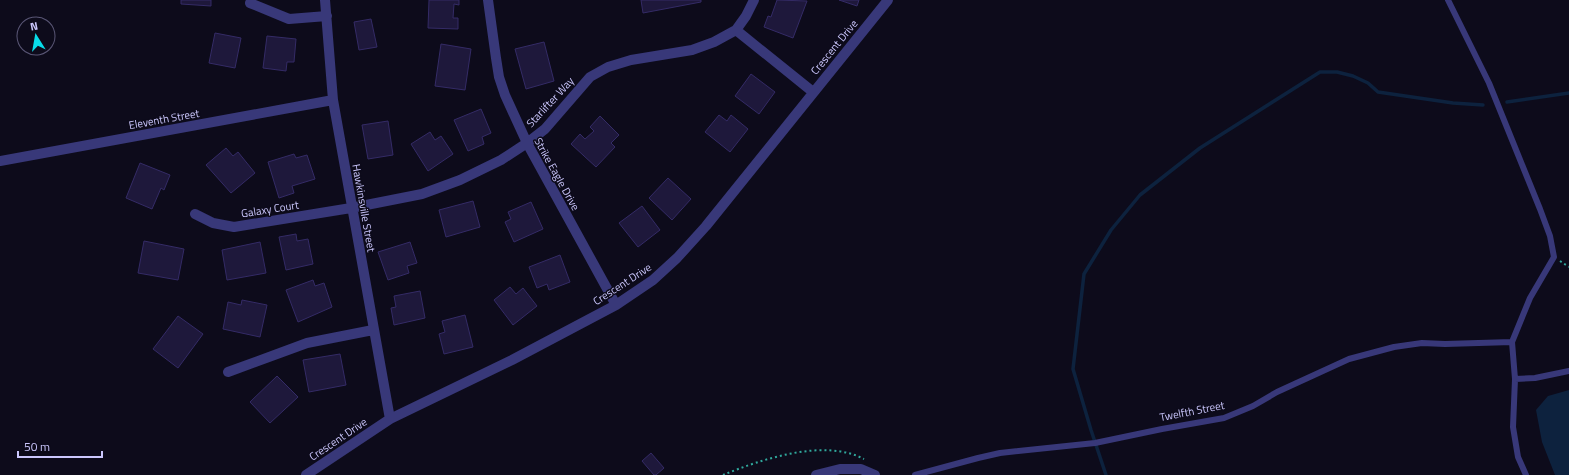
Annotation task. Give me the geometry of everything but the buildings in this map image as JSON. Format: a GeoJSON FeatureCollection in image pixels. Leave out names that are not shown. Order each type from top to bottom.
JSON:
{"type":"FeatureCollection","features":[{"type":"Feature","properties":{"kind":"street","name":"Hawkinsville Street"},"geometry":{"type":"LineString","coordinates":[[325,0],[333,100],[351,208],[390,419]]}},
{"type":"Feature","properties":{"kind":"street","name":"Strike Eagle Drive"},"geometry":{"type":"LineString","coordinates":[[488,0],[499,77],[505,95],[527,143],[616,305]]}},
{"type":"Feature","properties":{"kind":"street","name":"Starlifter Way"},"geometry":{"type":"LineString","coordinates":[[351,208],[422,194],[460,180],[501,160],[545,129],[590,77],[608,67],[632,60],[692,50],[714,42],[736,30],[746,16],[754,0]]}},
{"type":"Feature","properties":{"kind":"street","name":"Crescent Drive"},"geometry":{"type":"LineString","coordinates":[[306,475],[390,419],[512,360],[616,305],[653,280],[677,258],[706,226],[888,0]]}},
{"type":"Feature","properties":{"kind":"street"},"geometry":{"type":"LineString","coordinates":[[250,3],[288,19],[326,16]]}},
{"type":"Feature","properties":{"kind":"street"},"geometry":{"type":"LineString","coordinates":[[736,30],[813,92]]}},
{"type":"Feature","properties":{"kind":"street","name":"Eleventh Street"},"geometry":{"type":"LineString","coordinates":[[0,161],[333,100]]}},
{"type":"Feature","properties":{"kind":"street","name":"Galaxy Court"},"geometry":{"type":"LineString","coordinates":[[195,214],[213,223],[234,227],[351,208]]}},
{"type":"Feature","properties":{"kind":"street"},"geometry":{"type":"LineString","coordinates":[[228,372],[307,342],[373,330]]}},
{"type":"Feature","properties":{"kind":"street"},"geometry":{"type":"LineString","coordinates":[[816,475],[840,468],[861,469],[876,475]]}},
{"type":"Feature","properties":{"kind":"lane"},"geometry":{"type":"LineString","coordinates":[[1448,0],[1489,83],[1550,236],[1554,257],[1530,298],[1512,342],[1515,379],[1513,427],[1518,457],[1526,475]]}},
{"type":"Feature","properties":{"kind":"lane","name":"Twelfth Street"},"geometry":{"type":"LineString","coordinates":[[916,475],[1000,453],[1095,443],[1224,418],[1253,406],[1277,392],[1349,359],[1394,348],[1422,343],[1445,344],[1512,342]]}},
{"type":"Feature","properties":{"kind":"lane"},"geometry":{"type":"LineString","coordinates":[[1515,379],[1535,378],[1569,371]]}},
{"type":"Feature","properties":{"kind":"path"},"geometry":{"type":"LineString","coordinates":[[723,475],[772,457],[807,451],[837,450],[865,459]]}},
{"type":"Feature","properties":{"kind":"water"},"geometry":{"type":"Polygon","coordinates":[[[1569,390],[1569,475],[1555,475],[1542,442],[1536,410],[1548,396],[1569,390]]]}},
{"type":"Feature","properties":{"kind":"waterway"},"geometry":{"type":"LineString","coordinates":[[1106,475],[1073,369],[1084,274],[1111,230],[1140,195],[1200,148],[1320,72],[1337,72],[1353,76],[1368,83],[1378,92],[1453,103],[1483,105]]}},
{"type":"Feature","properties":{"kind":"waterway"},"geometry":{"type":"LineString","coordinates":[[1507,102],[1569,93]]}}]}
